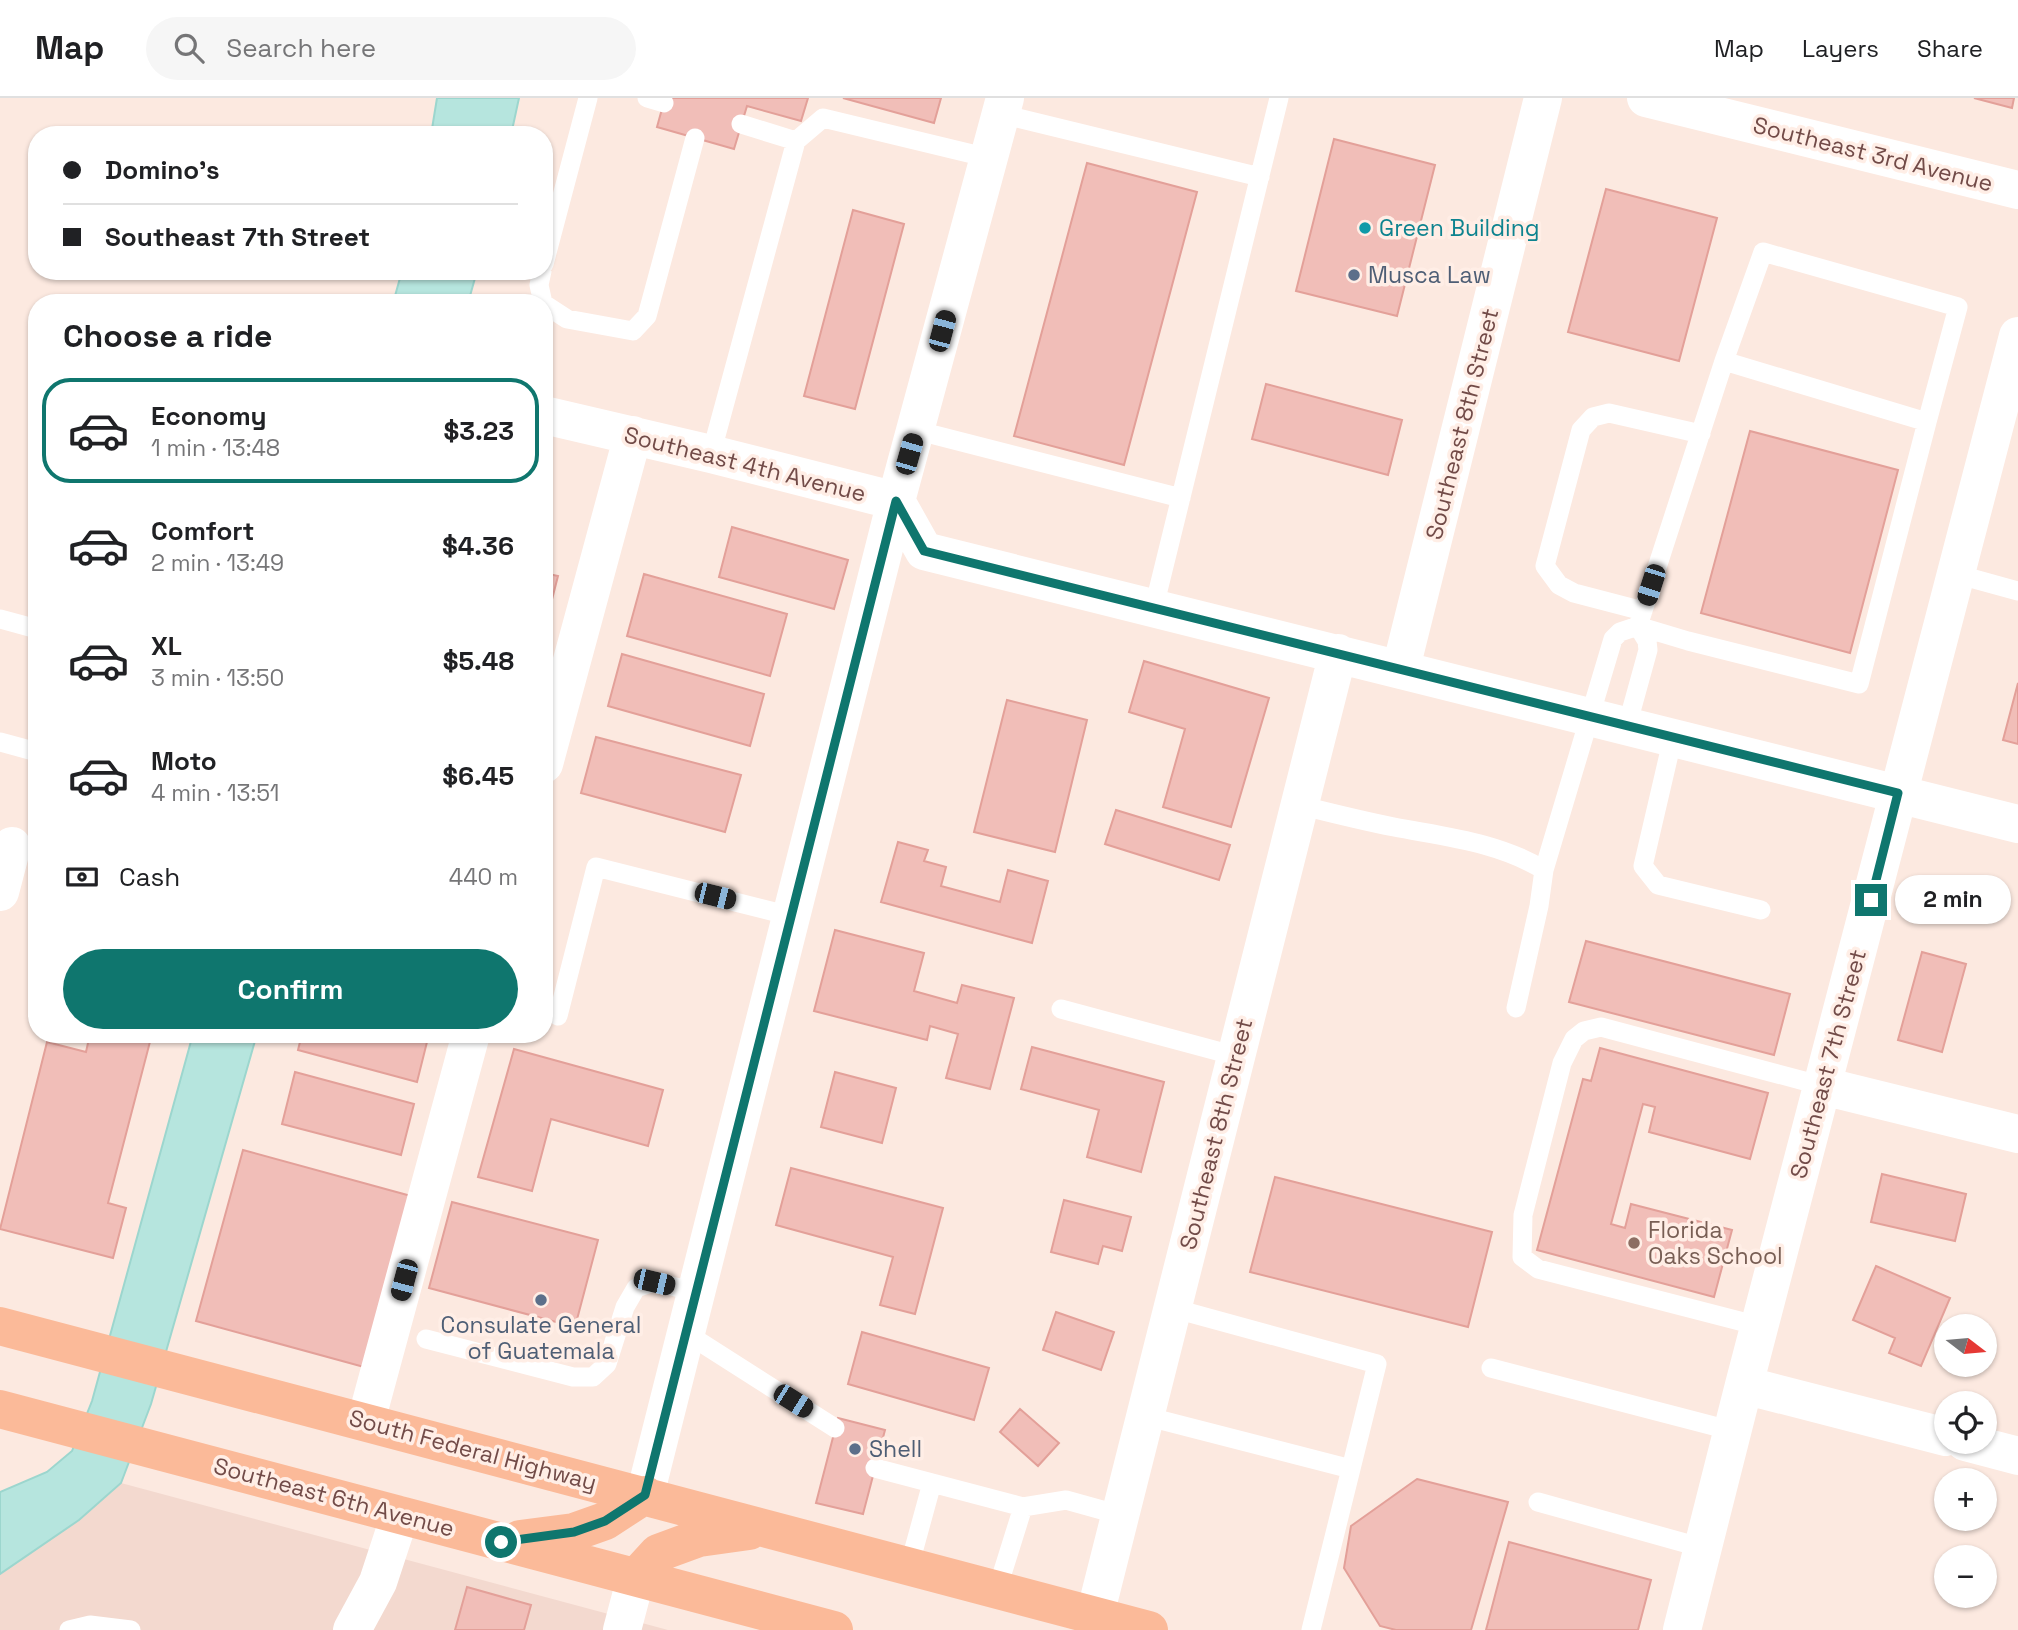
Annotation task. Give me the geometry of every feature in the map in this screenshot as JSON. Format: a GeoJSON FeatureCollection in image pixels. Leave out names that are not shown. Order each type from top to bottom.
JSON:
{"type":"FeatureCollection","features":[{"type":"Feature","properties":{"kind":"main road","name":"South Federal Highway"},"geometry":{"type":"LineString","coordinates":[[0,1326],[1149,1630]]}},
{"type":"Feature","properties":{"kind":"main road","name":"Southeast 6th Avenue"},"geometry":{"type":"LineString","coordinates":[[0,1409],[501,1542]]}},
{"type":"Feature","properties":{"kind":"main road"},"geometry":{"type":"LineString","coordinates":[[501,1542],[574,1532],[605,1521],[645,1495]]}},
{"type":"Feature","properties":{"kind":"main road"},"geometry":{"type":"LineString","coordinates":[[636,1577],[658,1553],[699,1538],[765,1529]]}},
{"type":"Feature","properties":{"kind":"main road"},"geometry":{"type":"LineString","coordinates":[[501,1542],[834,1630]]}},
{"type":"Feature","properties":{"kind":"street","name":"Southeast 8th Street"},"geometry":{"type":"LineString","coordinates":[[1401,668],[1544,98]]}},
{"type":"Feature","properties":{"kind":"street","name":"Southeast 3rd Avenue"},"geometry":{"type":"LineString","coordinates":[[1646,98],[2018,190]]}},
{"type":"Feature","properties":{"kind":"street"},"geometry":{"type":"LineString","coordinates":[[645,1495],[896,501],[1003,106]]}},
{"type":"Feature","properties":{"kind":"street","name":"Southeast 7th Street"},"geometry":{"type":"LineString","coordinates":[[1682,1630],[1898,793],[1956,574],[2013,378],[2018,336]]}},
{"type":"Feature","properties":{"kind":"street","name":"Southeast 4th Avenue"},"geometry":{"type":"LineString","coordinates":[[553,417],[896,501],[924,551],[2018,824]]}},
{"type":"Feature","properties":{"kind":"street"},"geometry":{"type":"LineString","coordinates":[[553,731],[634,435]]}},
{"type":"Feature","properties":{"kind":"street","name":"Southeast 8th Street"},"geometry":{"type":"LineString","coordinates":[[1095,1615],[1338,653]]}},
{"type":"Feature","properties":{"kind":"street"},"geometry":{"type":"LineString","coordinates":[[0,892],[19,847]]}},
{"type":"Feature","properties":{"kind":"street"},"geometry":{"type":"LineString","coordinates":[[366,1421],[469,1043]]}},
{"type":"Feature","properties":{"kind":"street"},"geometry":{"type":"LineString","coordinates":[[1823,1086],[2018,1134]]}},
{"type":"Feature","properties":{"kind":"street"},"geometry":{"type":"LineString","coordinates":[[1744,1385],[1934,1434]]}},
{"type":"Feature","properties":{"kind":"street"},"geometry":{"type":"LineString","coordinates":[[1997,1450],[2018,1456]]}},
{"type":"Feature","properties":{"kind":"street"},"geometry":{"type":"LineString","coordinates":[[352,1630],[378,1582],[400,1515]]}},
{"type":"Feature","properties":{"kind":"street"},"geometry":{"type":"LineString","coordinates":[[622,1630],[636,1577]]}},
{"type":"Feature","properties":{"kind":"lane"},"geometry":{"type":"LineString","coordinates":[[553,230],[588,98]]}},
{"type":"Feature","properties":{"kind":"lane"},"geometry":{"type":"LineString","coordinates":[[1154,607],[1279,98]]}},
{"type":"Feature","properties":{"kind":"lane"},"geometry":{"type":"LineString","coordinates":[[1003,106],[1260,177]]}},
{"type":"Feature","properties":{"kind":"lane"},"geometry":{"type":"LineString","coordinates":[[710,454],[796,141],[823,118],[989,158]]}},
{"type":"Feature","properties":{"kind":"lane"},"geometry":{"type":"LineString","coordinates":[[741,124],[796,141]]}},
{"type":"Feature","properties":{"kind":"lane"},"geometry":{"type":"LineString","coordinates":[[553,310],[566,319],[633,331],[647,316],[695,138]]}},
{"type":"Feature","properties":{"kind":"lane"},"geometry":{"type":"LineString","coordinates":[[1627,726],[1648,650],[1640,618],[1701,434],[1724,361],[1763,252],[1958,307],[1859,684],[1688,641],[1640,618],[1574,593],[1559,584],[1545,566],[1581,430],[1593,417],[1609,413],[1701,434]]}},
{"type":"Feature","properties":{"kind":"lane"},"geometry":{"type":"LineString","coordinates":[[1724,361],[1927,422]]}},
{"type":"Feature","properties":{"kind":"lane"},"geometry":{"type":"LineString","coordinates":[[915,430],[1181,498]]}},
{"type":"Feature","properties":{"kind":"lane"},"geometry":{"type":"LineString","coordinates":[[1956,574],[2018,591]]}},
{"type":"Feature","properties":{"kind":"lane"},"geometry":{"type":"LineString","coordinates":[[1516,1008],[1539,906],[1544,870],[1613,639],[1640,618]]}},
{"type":"Feature","properties":{"kind":"lane"},"geometry":{"type":"LineString","coordinates":[[0,619],[28,627]]}},
{"type":"Feature","properties":{"kind":"lane"},"geometry":{"type":"LineString","coordinates":[[1673,737],[1643,866],[1658,885],[1761,910]]}},
{"type":"Feature","properties":{"kind":"lane"},"geometry":{"type":"LineString","coordinates":[[0,742],[28,750]]}},
{"type":"Feature","properties":{"kind":"lane"},"geometry":{"type":"LineString","coordinates":[[1299,805],[1467,840],[1522,857],[1544,870]]}},
{"type":"Feature","properties":{"kind":"lane"},"geometry":{"type":"LineString","coordinates":[[558,1016],[596,867],[792,916]]}},
{"type":"Feature","properties":{"kind":"lane"},"geometry":{"type":"LineString","coordinates":[[1061,1009],[1236,1056]]}},
{"type":"Feature","properties":{"kind":"lane"},"geometry":{"type":"LineString","coordinates":[[1759,1326],[1538,1269],[1522,1257],[1523,1215],[1562,1063],[1574,1039],[1584,1031],[1601,1027],[1823,1086]]}},
{"type":"Feature","properties":{"kind":"lane"},"geometry":{"type":"LineString","coordinates":[[426,1339],[573,1377],[593,1377],[607,1364],[625,1307],[636,1288],[654,1282],[696,1292]]}},
{"type":"Feature","properties":{"kind":"lane"},"geometry":{"type":"LineString","coordinates":[[1172,1308],[1377,1364],[1311,1630]]}},
{"type":"Feature","properties":{"kind":"lane"},"geometry":{"type":"LineString","coordinates":[[686,1333],[835,1428]]}},
{"type":"Feature","properties":{"kind":"lane"},"geometry":{"type":"LineString","coordinates":[[1491,1368],[1733,1431]]}},
{"type":"Feature","properties":{"kind":"lane"},"geometry":{"type":"LineString","coordinates":[[1145,1416],[1350,1469]]}},
{"type":"Feature","properties":{"kind":"lane"},"geometry":{"type":"LineString","coordinates":[[875,1468],[1023,1507],[1066,1500],[1120,1515]]}},
{"type":"Feature","properties":{"kind":"lane"},"geometry":{"type":"LineString","coordinates":[[909,1567],[932,1483]]}},
{"type":"Feature","properties":{"kind":"lane"},"geometry":{"type":"LineString","coordinates":[[1538,1502],[1703,1548]]}},
{"type":"Feature","properties":{"kind":"lane"},"geometry":{"type":"LineString","coordinates":[[997,1590],[1023,1507]]}},
{"type":"Feature","properties":{"kind":"lane"},"geometry":{"type":"LineString","coordinates":[[69,1630],[90,1625],[131,1630]]}},
{"type":"Feature","properties":{"kind":"shaded area"},"geometry":{"type":"Polygon","coordinates":[[[121,1483],[668,1630],[0,1630],[0,1574],[79,1520],[121,1483]]]}},
{"type":"Feature","properties":{"kind":"water"},"geometry":{"type":"Polygon","coordinates":[[[437,98],[519,98],[513,126],[432,126],[437,98]]]}},
{"type":"Feature","properties":{"kind":"water"},"geometry":{"type":"Polygon","coordinates":[[[399,280],[474,280],[471,294],[396,294],[399,280]]]}},
{"type":"Feature","properties":{"kind":"water"},"geometry":{"type":"Polygon","coordinates":[[[191,1043],[254,1043],[151,1404],[121,1483],[79,1520],[0,1574],[0,1492],[47,1472],[72,1451],[92,1401],[191,1043]]]}},
{"type":"Feature","properties":{"kind":"building"},"geometry":{"type":"Polygon","coordinates":[[[665,98],[808,98],[801,121],[747,106],[734,149],[657,127],[665,98]]]}},
{"type":"Feature","properties":{"kind":"building"},"geometry":{"type":"Polygon","coordinates":[[[843,98],[941,98],[934,123],[843,98]]]}},
{"type":"Feature","properties":{"kind":"building"},"geometry":{"type":"Polygon","coordinates":[[[1974,98],[2014,98],[2012,108],[1974,98]]]}},
{"type":"Feature","properties":{"kind":"building","name":"Green Building"},"geometry":{"type":"Polygon","coordinates":[[[1334,139],[1435,165],[1397,316],[1296,291],[1334,139]]]}},
{"type":"Feature","properties":{"kind":"building"},"geometry":{"type":"Polygon","coordinates":[[[1087,163],[1197,192],[1124,465],[1014,436],[1087,163]]]}},
{"type":"Feature","properties":{"kind":"building"},"geometry":{"type":"Polygon","coordinates":[[[1606,189],[1717,218],[1679,361],[1568,332],[1606,189]]]}},
{"type":"Feature","properties":{"kind":"building"},"geometry":{"type":"Polygon","coordinates":[[[853,210],[904,224],[855,409],[804,396],[853,210]]]}},
{"type":"Feature","properties":{"kind":"building"},"geometry":{"type":"Polygon","coordinates":[[[1266,384],[1402,420],[1388,475],[1252,439],[1266,384]]]}},
{"type":"Feature","properties":{"kind":"building"},"geometry":{"type":"Polygon","coordinates":[[[1750,431],[1898,470],[1850,653],[1701,613],[1750,431]]]}},
{"type":"Feature","properties":{"kind":"building"},"geometry":{"type":"Polygon","coordinates":[[[732,527],[848,560],[834,609],[719,577],[732,527]]]}},
{"type":"Feature","properties":{"kind":"building"},"geometry":{"type":"Polygon","coordinates":[[[644,574],[787,614],[770,676],[627,636],[644,574]]]}},
{"type":"Feature","properties":{"kind":"building"},"geometry":{"type":"Polygon","coordinates":[[[553,575],[558,576],[553,596],[553,575]]]}},
{"type":"Feature","properties":{"kind":"building"},"geometry":{"type":"Polygon","coordinates":[[[622,654],[764,694],[750,746],[608,706],[622,654]]]}},
{"type":"Feature","properties":{"kind":"building"},"geometry":{"type":"Polygon","coordinates":[[[1144,661],[1269,698],[1231,827],[1163,807],[1185,729],[1129,712],[1144,661]]]}},
{"type":"Feature","properties":{"kind":"building"},"geometry":{"type":"Polygon","coordinates":[[[2018,683],[2018,744],[2003,740],[2018,683]]]}},
{"type":"Feature","properties":{"kind":"building"},"geometry":{"type":"Polygon","coordinates":[[[1007,700],[1087,720],[1055,852],[974,832],[1007,700]]]}},
{"type":"Feature","properties":{"kind":"building"},"geometry":{"type":"Polygon","coordinates":[[[596,737],[741,775],[725,832],[581,793],[596,737]]]}},
{"type":"Feature","properties":{"kind":"building"},"geometry":{"type":"Polygon","coordinates":[[[1116,810],[1230,845],[1219,880],[1105,844],[1116,810]]]}},
{"type":"Feature","properties":{"kind":"building"},"geometry":{"type":"Polygon","coordinates":[[[898,842],[928,850],[924,861],[946,867],[941,886],[1000,902],[1008,870],[1048,881],[1032,943],[881,902],[898,842]]]}},
{"type":"Feature","properties":{"kind":"building"},"geometry":{"type":"Polygon","coordinates":[[[835,930],[924,953],[914,991],[957,1003],[962,985],[1014,998],[990,1089],[946,1078],[958,1034],[930,1026],[927,1040],[814,1011],[835,930]]]}},
{"type":"Feature","properties":{"kind":"building"},"geometry":{"type":"Polygon","coordinates":[[[1586,941],[1790,994],[1774,1055],[1569,1002],[1586,941]]]}},
{"type":"Feature","properties":{"kind":"building"},"geometry":{"type":"Polygon","coordinates":[[[1922,952],[1966,964],[1942,1052],[1898,1040],[1922,952]]]}},
{"type":"Feature","properties":{"kind":"building"},"geometry":{"type":"Polygon","coordinates":[[[47,1043],[86,1052],[88,1043],[150,1043],[108,1203],[126,1208],[113,1258],[0,1229],[47,1043]]]}},
{"type":"Feature","properties":{"kind":"building"},"geometry":{"type":"Polygon","coordinates":[[[300,1043],[427,1043],[417,1082],[298,1050],[300,1043]]]}},
{"type":"Feature","properties":{"kind":"building"},"geometry":{"type":"Polygon","coordinates":[[[1032,1047],[1164,1082],[1141,1172],[1087,1157],[1099,1110],[1021,1089],[1032,1047]]]}},
{"type":"Feature","properties":{"kind":"building"},"geometry":{"type":"Polygon","coordinates":[[[1600,1048],[1768,1093],[1750,1159],[1649,1132],[1655,1107],[1643,1104],[1611,1224],[1625,1228],[1631,1204],[1732,1230],[1714,1297],[1537,1250],[1583,1079],[1591,1081],[1600,1048]]]}},
{"type":"Feature","properties":{"kind":"building"},"geometry":{"type":"Polygon","coordinates":[[[514,1049],[663,1090],[648,1146],[551,1119],[532,1191],[478,1177],[514,1049]]]}},
{"type":"Feature","properties":{"kind":"building"},"geometry":{"type":"Polygon","coordinates":[[[295,1072],[414,1104],[401,1155],[282,1124],[295,1072]]]}},
{"type":"Feature","properties":{"kind":"building"},"geometry":{"type":"Polygon","coordinates":[[[835,1072],[896,1088],[882,1143],[821,1127],[835,1072]]]}},
{"type":"Feature","properties":{"kind":"building"},"geometry":{"type":"Polygon","coordinates":[[[243,1150],[411,1196],[364,1367],[196,1321],[243,1150]]]}},
{"type":"Feature","properties":{"kind":"building"},"geometry":{"type":"Polygon","coordinates":[[[791,1168],[943,1208],[915,1314],[880,1305],[893,1257],[776,1225],[791,1168]]]}},
{"type":"Feature","properties":{"kind":"building"},"geometry":{"type":"Polygon","coordinates":[[[1882,1174],[1966,1194],[1955,1241],[1871,1222],[1882,1174]]]}},
{"type":"Feature","properties":{"kind":"building"},"geometry":{"type":"Polygon","coordinates":[[[1275,1177],[1492,1232],[1468,1327],[1250,1272],[1275,1177]]]}},
{"type":"Feature","properties":{"kind":"building"},"geometry":{"type":"Polygon","coordinates":[[[1064,1200],[1131,1217],[1122,1251],[1103,1246],[1098,1264],[1051,1252],[1064,1200]]]}},
{"type":"Feature","properties":{"kind":"building"},"geometry":{"type":"Polygon","coordinates":[[[452,1202],[598,1240],[575,1327],[429,1288],[452,1202]]]}},
{"type":"Feature","properties":{"kind":"building"},"geometry":{"type":"Polygon","coordinates":[[[1876,1266],[1950,1298],[1943,1314],[1934,1314],[1934,1336],[1921,1366],[1889,1353],[1895,1338],[1853,1320],[1876,1266]]]}},
{"type":"Feature","properties":{"kind":"building"},"geometry":{"type":"Polygon","coordinates":[[[1056,1312],[1114,1332],[1101,1370],[1043,1350],[1056,1312]]]}},
{"type":"Feature","properties":{"kind":"building"},"geometry":{"type":"Polygon","coordinates":[[[862,1332],[989,1368],[974,1420],[848,1384],[862,1332]]]}},
{"type":"Feature","properties":{"kind":"building"},"geometry":{"type":"Polygon","coordinates":[[[1020,1409],[1059,1443],[1038,1466],[1000,1432],[1020,1409]]]}},
{"type":"Feature","properties":{"kind":"building","name":"Shell"},"geometry":{"type":"Polygon","coordinates":[[[838,1418],[885,1430],[863,1514],[816,1503],[838,1418]]]}},
{"type":"Feature","properties":{"kind":"building"},"geometry":{"type":"Polygon","coordinates":[[[1417,1479],[1508,1502],[1471,1630],[1396,1630],[1380,1626],[1344,1568],[1351,1526],[1417,1479]]]}},
{"type":"Feature","properties":{"kind":"building"},"geometry":{"type":"Polygon","coordinates":[[[1509,1542],[1651,1580],[1638,1630],[1486,1630],[1509,1542]]]}},
{"type":"Feature","properties":{"kind":"building"},"geometry":{"type":"Polygon","coordinates":[[[467,1587],[531,1605],[524,1630],[455,1630],[467,1587]]]}},
{"type":"Feature","properties":{"kind":"place","name":"Green Building"},"geometry":{"type":"Point","coordinates":[1365,228]}},
{"type":"Feature","properties":{"kind":"place","name":"Musca Law"},"geometry":{"type":"Point","coordinates":[1354,275]}},
{"type":"Feature","properties":{"kind":"place","name":"Florida Oaks School"},"geometry":{"type":"Point","coordinates":[1634,1243]}},
{"type":"Feature","properties":{"kind":"place","name":"Consulate General of Guatemala"},"geometry":{"type":"Point","coordinates":[541,1300]}},
{"type":"Feature","properties":{"kind":"place","name":"Shell"},"geometry":{"type":"Point","coordinates":[855,1449]}},
{"type":"Feature","properties":{"kind":"route"},"geometry":{"type":"LineString","coordinates":[[501,1542],[574,1532],[605,1521],[645,1495],[896,501],[924,551],[1898,793],[1871,900]]}}]}
